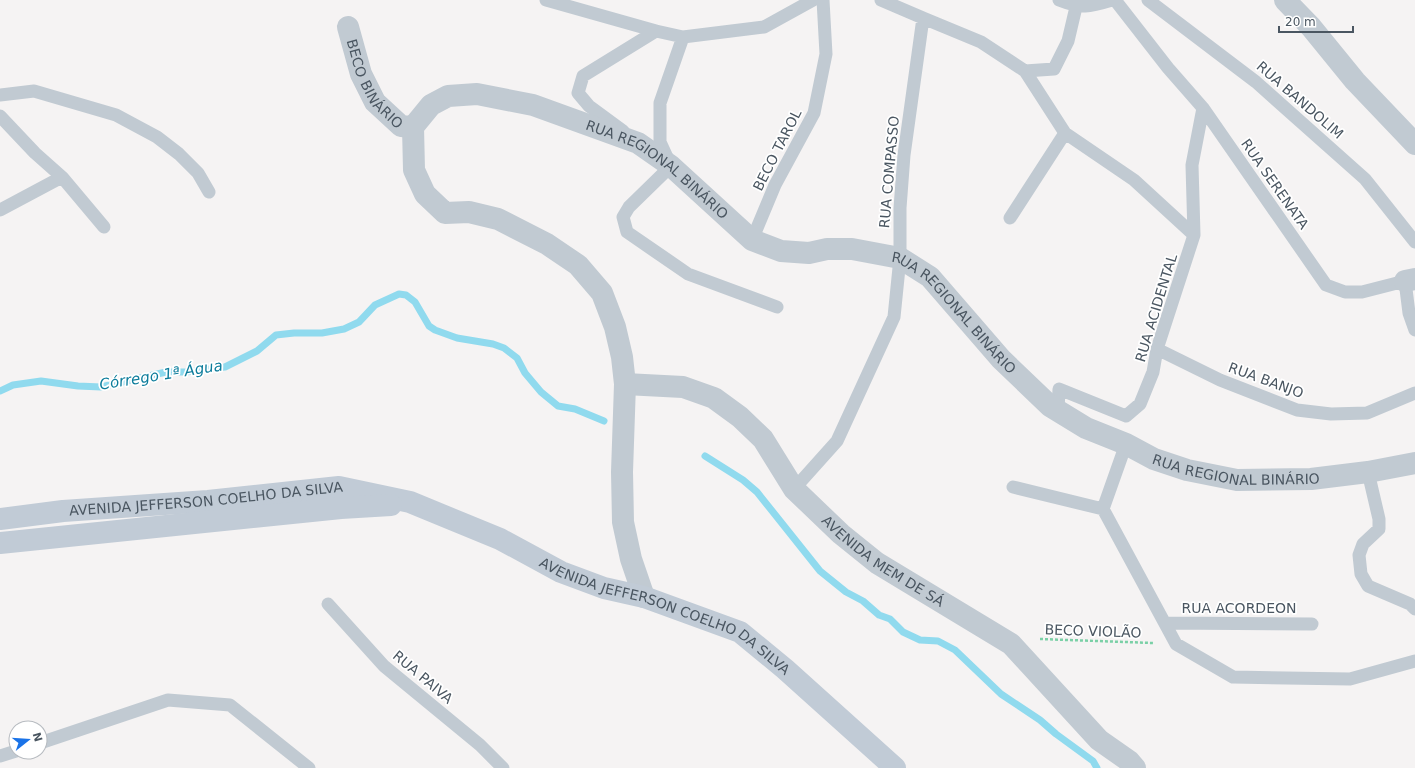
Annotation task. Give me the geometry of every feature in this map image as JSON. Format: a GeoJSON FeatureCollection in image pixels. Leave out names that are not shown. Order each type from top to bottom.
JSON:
{"type":"FeatureCollection","features":[{"type":"Feature","properties":{"kind":"street"},"geometry":{"type":"LineString","coordinates":[[1285,0],[1311,27],[1355,81],[1415,144]]}},
{"type":"Feature","properties":{"kind":"street","name":"BECO BINÁRIO"},"geometry":{"type":"LineString","coordinates":[[348,27],[361,74],[376,102],[401,126],[413,128]]}},
{"type":"Feature","properties":{"kind":"street","name":"RUA REGIONAL BINÁRIO"},"geometry":{"type":"LineString","coordinates":[[413,128],[430,106],[448,96],[477,94],[533,104],[638,143],[671,166],[752,240],[781,251],[809,253],[827,249],[852,249],[900,258],[930,277],[1001,359],[1050,406],[1086,428],[1126,444],[1154,459],[1187,470],[1237,480],[1311,479],[1368,472],[1415,463]]}},
{"type":"Feature","properties":{"kind":"street"},"geometry":{"type":"LineString","coordinates":[[413,128],[414,170],[424,194],[445,213],[469,212],[498,219],[547,244],[578,265],[602,293],[615,327],[622,357],[625,384],[622,472],[623,522],[631,559],[644,597]]}},
{"type":"Feature","properties":{"kind":"street","name":"AVENIDA MEM DE SÁ"},"geometry":{"type":"LineString","coordinates":[[625,384],[683,387],[714,398],[740,417],[763,439],[794,489],[841,534],[877,563],[1011,644],[1099,740],[1129,761],[1135,768]]}},
{"type":"Feature","properties":{"kind":"street","name":"AVENIDA JEFFERSON COELHO DA SILVA"},"geometry":{"type":"LineString","coordinates":[[0,519],[63,511],[208,501],[339,487],[410,502],[500,539],[562,572],[604,588],[644,597],[740,632],[895,768]]}},
{"type":"Feature","properties":{"kind":"street","name":"AVENIDA JEFFERSON COELHO DA SILVA"},"geometry":{"type":"LineString","coordinates":[[0,543],[340,508],[383,506],[410,502]]}},
{"type":"Feature","properties":{"kind":"lane"},"geometry":{"type":"LineString","coordinates":[[546,0],[656,31],[683,37],[764,27],[813,0]]}},
{"type":"Feature","properties":{"kind":"lane","name":"BECO TAROL"},"geometry":{"type":"LineString","coordinates":[[752,240],[775,186],[814,113],[826,54],[823,0]]}},
{"type":"Feature","properties":{"kind":"lane"},"geometry":{"type":"LineString","coordinates":[[881,0],[981,42],[1025,71],[1065,133],[1134,180],[1194,235]]}},
{"type":"Feature","properties":{"kind":"lane"},"geometry":{"type":"LineString","coordinates":[[1059,0],[1076,7],[1094,5],[1112,0]]}},
{"type":"Feature","properties":{"kind":"lane","name":"RUA SERENATA"},"geometry":{"type":"LineString","coordinates":[[1115,0],[1168,68],[1203,108],[1326,285],[1345,292],[1362,292],[1410,280],[1409,312],[1415,330]]}},
{"type":"Feature","properties":{"kind":"lane","name":"RUA BANDOLIM"},"geometry":{"type":"LineString","coordinates":[[1148,0],[1256,82],[1365,179],[1415,242]]}},
{"type":"Feature","properties":{"kind":"lane"},"geometry":{"type":"LineString","coordinates":[[1025,71],[1054,69],[1068,41],[1076,7]]}},
{"type":"Feature","properties":{"kind":"lane","name":"RUA COMPASSO"},"geometry":{"type":"LineString","coordinates":[[794,489],[837,441],[894,317],[900,258],[900,208],[904,155],[923,18]]}},
{"type":"Feature","properties":{"kind":"lane"},"geometry":{"type":"LineString","coordinates":[[638,143],[589,106],[578,93],[583,76],[656,31]]}},
{"type":"Feature","properties":{"kind":"lane"},"geometry":{"type":"LineString","coordinates":[[683,37],[660,103],[660,142],[671,166],[629,207],[623,217],[627,232],[688,274],[777,307]]}},
{"type":"Feature","properties":{"kind":"lane"},"geometry":{"type":"LineString","coordinates":[[0,95],[34,92],[116,115],[157,137],[179,154],[198,173],[209,192]]}},
{"type":"Feature","properties":{"kind":"lane","name":"RUA ACIDENTAL"},"geometry":{"type":"LineString","coordinates":[[1058,411],[1059,389],[1126,416],[1140,404],[1152,372],[1194,235],[1192,165],[1203,108]]}},
{"type":"Feature","properties":{"kind":"lane"},"geometry":{"type":"LineString","coordinates":[[0,116],[35,154],[62,177],[104,227]]}},
{"type":"Feature","properties":{"kind":"lane"},"geometry":{"type":"LineString","coordinates":[[1010,218],[1065,133]]}},
{"type":"Feature","properties":{"kind":"lane"},"geometry":{"type":"LineString","coordinates":[[0,210],[62,177]]}},
{"type":"Feature","properties":{"kind":"lane","name":"RUA BANJO"},"geometry":{"type":"LineString","coordinates":[[1158,349],[1220,380],[1297,410],[1331,414],[1367,413],[1415,393]]}},
{"type":"Feature","properties":{"kind":"lane"},"geometry":{"type":"LineString","coordinates":[[1103,509],[1126,444]]}},
{"type":"Feature","properties":{"kind":"lane"},"geometry":{"type":"LineString","coordinates":[[1368,472],[1379,524],[1378,529],[1364,544],[1358,555],[1361,574],[1368,586],[1410,604],[1415,609]]}},
{"type":"Feature","properties":{"kind":"lane"},"geometry":{"type":"LineString","coordinates":[[1013,487],[1103,509],[1176,644],[1234,677],[1350,679],[1415,661]]}},
{"type":"Feature","properties":{"kind":"lane","name":"RUA PAIVA"},"geometry":{"type":"LineString","coordinates":[[328,604],[384,666],[480,746],[503,768]]}},
{"type":"Feature","properties":{"kind":"lane","name":"RUA ACORDEON"},"geometry":{"type":"LineString","coordinates":[[1165,623],[1312,624]]}},
{"type":"Feature","properties":{"kind":"lane"},"geometry":{"type":"LineString","coordinates":[[48,740],[168,700],[230,705],[309,768]]}},
{"type":"Feature","properties":{"kind":"path","name":"BECO VIOLÃO"},"geometry":{"type":"LineString","coordinates":[[1011,644],[1021,639],[1176,644]]}},
{"type":"Feature","properties":{"kind":"waterway","name":"Córrego 1ª Água"},"geometry":{"type":"LineString","coordinates":[[0,391],[13,385],[41,381],[78,386],[101,387],[166,372],[186,372],[225,367],[257,351],[276,335],[294,333],[322,333],[344,329],[359,322],[375,305],[399,294],[406,295],[415,302],[429,326],[435,330],[457,338],[493,344],[504,348],[517,358],[525,373],[541,392],[558,406],[575,409],[604,421]]}},
{"type":"Feature","properties":{"kind":"waterway"},"geometry":{"type":"LineString","coordinates":[[705,456],[743,480],[757,492],[820,571],[846,592],[863,601],[879,615],[890,619],[903,632],[920,640],[938,641],[955,650],[1001,694],[1040,720],[1056,734],[1093,761],[1097,768]]}}]}
